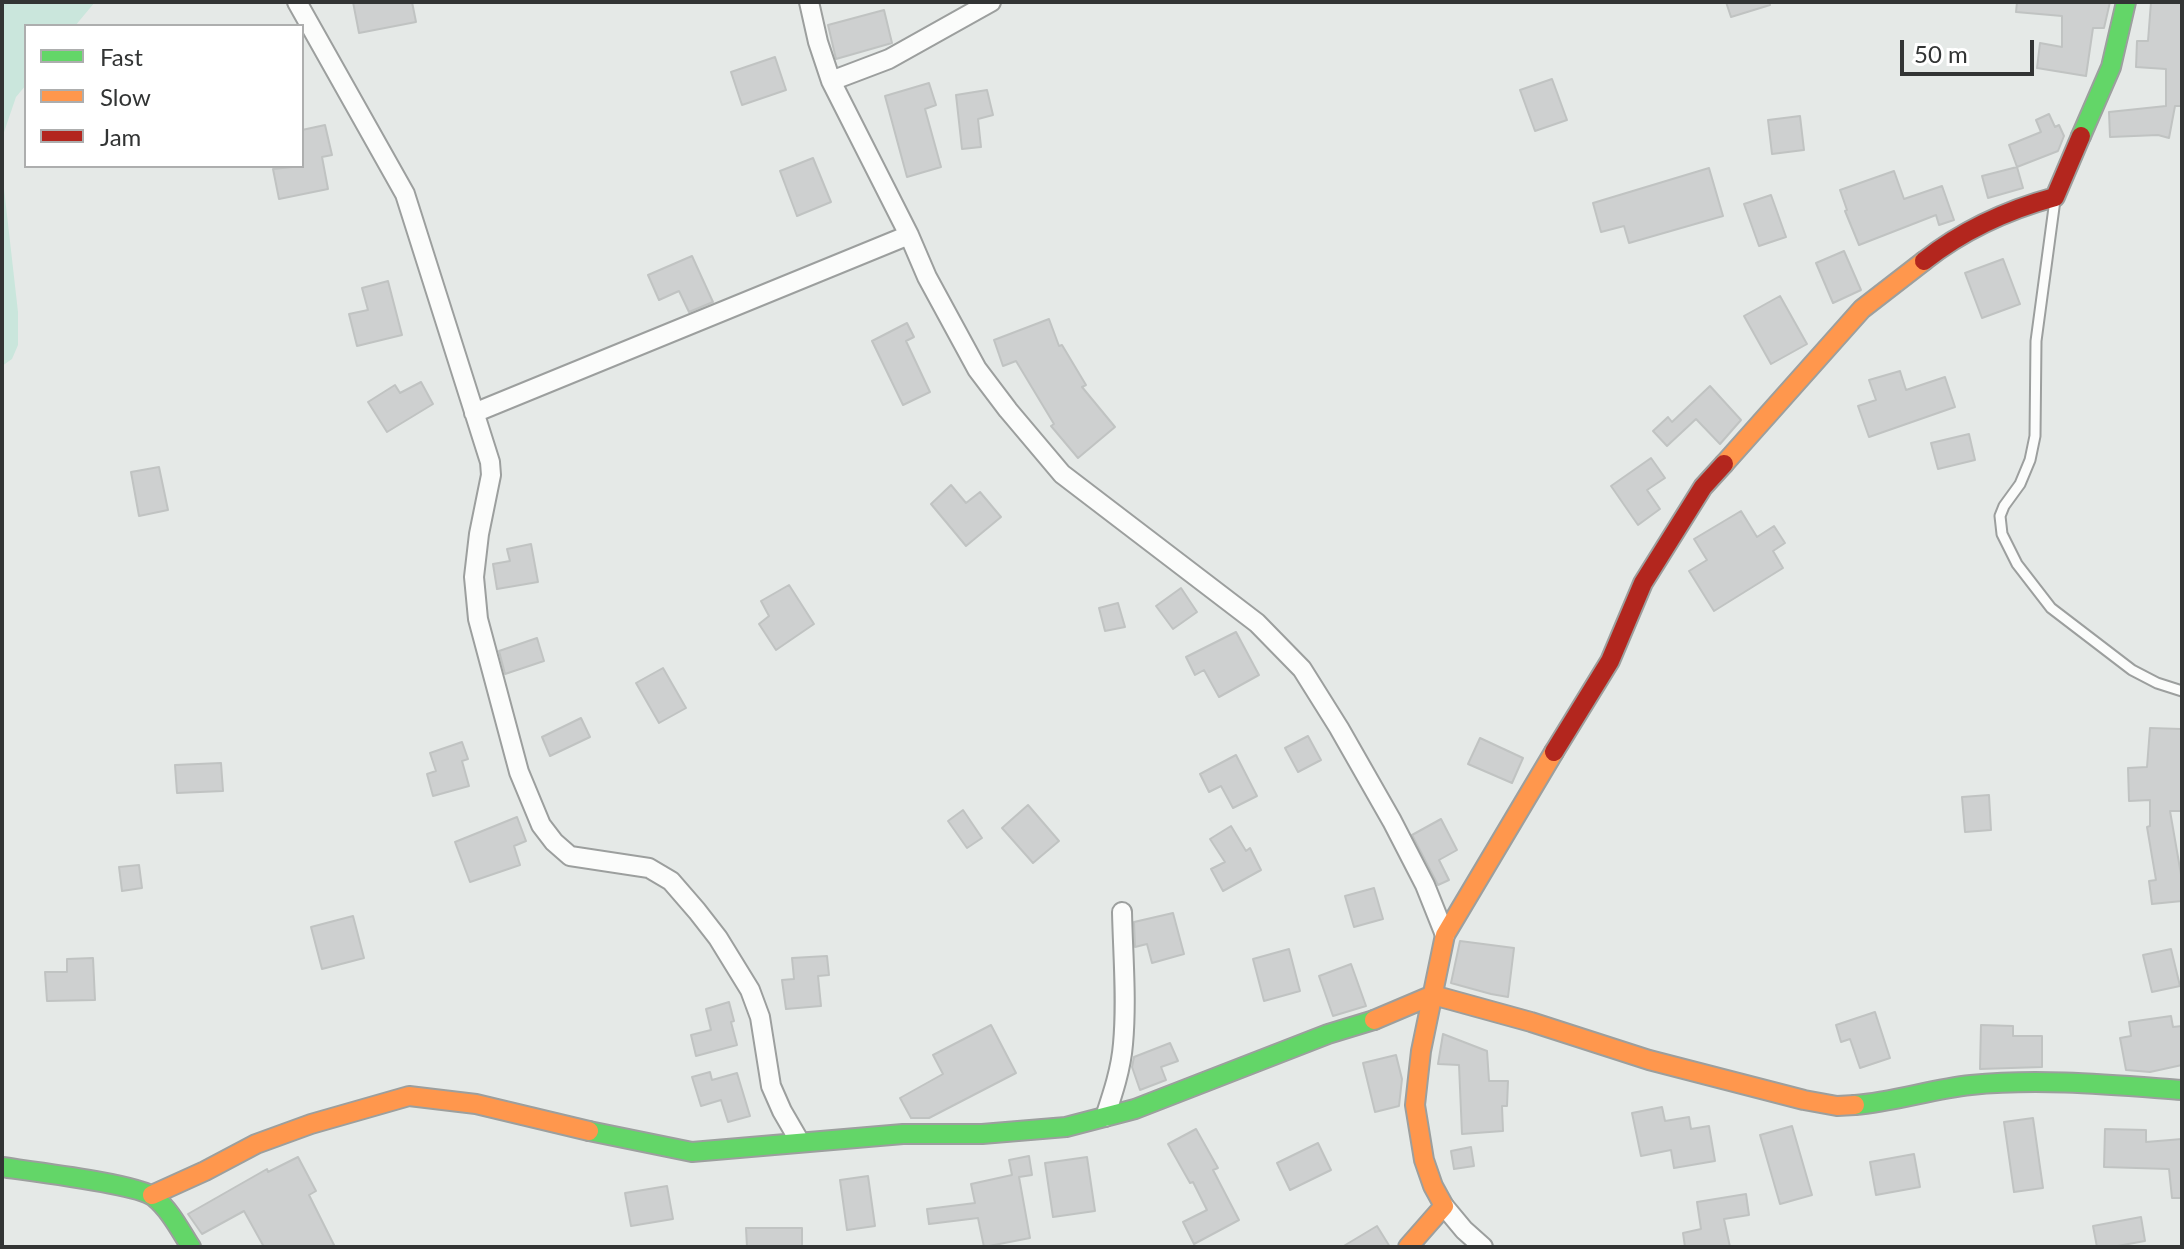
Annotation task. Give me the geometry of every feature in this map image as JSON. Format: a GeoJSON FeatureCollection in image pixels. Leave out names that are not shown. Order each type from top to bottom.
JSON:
{"type":"FeatureCollection","features":[{"type":"Feature","properties":{"kind":"street"},"geometry":{"type":"LineString","coordinates":[[297,2],[405,194],[490,462],[491,475],[474,577],[478,619],[519,772],[541,825],[570,856],[649,868],[671,881],[697,911],[750,990],[760,1017],[771,1086],[800,1142]]}},
{"type":"Feature","properties":{"kind":"street"},"geometry":{"type":"LineString","coordinates":[[809,2],[831,81],[927,277],[977,369],[1062,474],[1257,623],[1302,669],[1392,821],[1425,885],[1445,935]]}},
{"type":"Feature","properties":{"kind":"street"},"geometry":{"type":"LineString","coordinates":[[831,81],[889,59],[991,2]]}},
{"type":"Feature","properties":{"kind":"street"},"geometry":{"type":"LineString","coordinates":[[1483,1247],[1444,1206],[1433,1186],[1418,1136],[1415,1105],[1417,1077],[1445,935],[1610,661],[1643,583],[1703,487],[1862,309],[1949,241],[1991,219],[2055,197],[2111,67],[2126,2]]}},
{"type":"Feature","properties":{"kind":"street"},"geometry":{"type":"LineString","coordinates":[[474,413],[909,235]]}},
{"type":"Feature","properties":{"kind":"street"},"geometry":{"type":"LineString","coordinates":[[1105,1117],[1123,1046],[1122,912]]}},
{"type":"Feature","properties":{"kind":"street"},"geometry":{"type":"LineString","coordinates":[[152,1195],[256,1144],[311,1124],[409,1096],[476,1104],[692,1152],[903,1134],[982,1134],[1066,1127],[1169,1097],[1433,995],[1649,1060],[1837,1106],[1883,1102],[1970,1085],[2072,1084],[2182,1090]]}},
{"type":"Feature","properties":{"kind":"street"},"geometry":{"type":"LineString","coordinates":[[2,1167],[128,1188],[152,1195],[167,1211],[191,1247]]}},
{"type":"Feature","properties":{"kind":"street"},"geometry":{"type":"LineString","coordinates":[[1408,1247],[1444,1206]]}},
{"type":"Feature","properties":{"kind":"lane"},"geometry":{"type":"LineString","coordinates":[[2055,197],[2036,341],[2035,436],[2020,484],[2000,516],[2002,534],[2017,564],[2051,608],[2132,670],[2182,691]]}},
{"type":"Feature","properties":{"kind":"green space"},"geometry":{"type":"Polygon","coordinates":[[[2,2],[95,2],[77,24],[24,24],[24,87],[16,97],[2,138],[2,2]]]}},
{"type":"Feature","properties":{"kind":"green space"},"geometry":{"type":"Polygon","coordinates":[[[2,171],[18,312],[18,345],[12,359],[2,366],[2,171]]]}},
{"type":"Feature","properties":{"kind":"building"},"geometry":{"type":"Polygon","coordinates":[[[353,2],[412,2],[416,22],[359,33],[353,2]]]}},
{"type":"Feature","properties":{"kind":"building"},"geometry":{"type":"Polygon","coordinates":[[[1726,2],[1769,2],[1770,5],[1731,17],[1726,2]]]}},
{"type":"Feature","properties":{"kind":"building"},"geometry":{"type":"Polygon","coordinates":[[[2017,2],[2110,2],[2104,28],[2093,28],[2086,76],[2037,68],[2040,43],[2062,47],[2062,16],[2016,12],[2017,2]]]}},
{"type":"Feature","properties":{"kind":"building"},"geometry":{"type":"Polygon","coordinates":[[[2151,2],[2182,2],[2182,106],[2175,106],[2169,138],[2158,135],[2110,137],[2109,112],[2166,106],[2166,69],[2136,67],[2137,41],[2148,41],[2151,2]]]}},
{"type":"Feature","properties":{"kind":"building"},"geometry":{"type":"Polygon","coordinates":[[[884,10],[892,43],[836,59],[828,25],[884,10]]]}},
{"type":"Feature","properties":{"kind":"building"},"geometry":{"type":"Polygon","coordinates":[[[775,57],[786,90],[742,105],[731,72],[775,57]]]}},
{"type":"Feature","properties":{"kind":"building"},"geometry":{"type":"Polygon","coordinates":[[[1552,79],[1567,120],[1535,131],[1520,90],[1552,79]]]}},
{"type":"Feature","properties":{"kind":"building"},"geometry":{"type":"Polygon","coordinates":[[[929,83],[936,105],[925,109],[941,167],[907,177],[885,96],[929,83]]]}},
{"type":"Feature","properties":{"kind":"building"},"geometry":{"type":"Polygon","coordinates":[[[987,90],[993,115],[978,119],[981,147],[962,149],[956,95],[987,90]]]}},
{"type":"Feature","properties":{"kind":"building"},"geometry":{"type":"Polygon","coordinates":[[[2049,114],[2064,136],[2058,151],[2017,167],[2009,145],[2041,132],[2036,120],[2049,114]]]}},
{"type":"Feature","properties":{"kind":"building"},"geometry":{"type":"Polygon","coordinates":[[[1800,116],[1804,150],[1772,154],[1768,120],[1800,116]]]}},
{"type":"Feature","properties":{"kind":"building"},"geometry":{"type":"Polygon","coordinates":[[[325,125],[332,155],[322,157],[328,189],[279,199],[273,169],[304,168],[304,130],[325,125]]]}},
{"type":"Feature","properties":{"kind":"building"},"geometry":{"type":"Polygon","coordinates":[[[813,158],[831,202],[797,216],[780,171],[813,158]]]}},
{"type":"Feature","properties":{"kind":"building"},"geometry":{"type":"Polygon","coordinates":[[[2017,167],[2023,188],[1988,198],[1982,176],[2017,167]]]}},
{"type":"Feature","properties":{"kind":"building"},"geometry":{"type":"Polygon","coordinates":[[[1709,168],[1723,216],[1629,243],[1624,226],[1601,232],[1593,203],[1709,168]]]}},
{"type":"Feature","properties":{"kind":"building"},"geometry":{"type":"Polygon","coordinates":[[[1894,171],[1904,199],[1942,186],[1954,220],[1939,225],[1936,215],[1859,245],[1840,190],[1894,171]]]}},
{"type":"Feature","properties":{"kind":"building"},"geometry":{"type":"Polygon","coordinates":[[[1771,195],[1786,237],[1759,246],[1744,204],[1771,195]]]}},
{"type":"Feature","properties":{"kind":"building"},"geometry":{"type":"Polygon","coordinates":[[[1844,251],[1861,290],[1833,303],[1816,263],[1844,251]]]}},
{"type":"Feature","properties":{"kind":"building"},"geometry":{"type":"Polygon","coordinates":[[[692,256],[713,302],[689,312],[679,291],[659,300],[648,275],[692,256]]]}},
{"type":"Feature","properties":{"kind":"building"},"geometry":{"type":"Polygon","coordinates":[[[2003,259],[2020,304],[1982,318],[1965,273],[2003,259]]]}},
{"type":"Feature","properties":{"kind":"building"},"geometry":{"type":"Polygon","coordinates":[[[388,281],[402,335],[357,346],[349,314],[368,310],[362,288],[388,281]]]}},
{"type":"Feature","properties":{"kind":"building"},"geometry":{"type":"Polygon","coordinates":[[[1780,296],[1807,344],[1771,364],[1744,316],[1780,296]]]}},
{"type":"Feature","properties":{"kind":"building"},"geometry":{"type":"Polygon","coordinates":[[[1049,319],[1059,346],[1062,345],[1086,385],[1082,387],[1115,427],[1078,458],[1051,426],[1054,424],[1016,361],[1003,366],[994,340],[1049,319]]]}},
{"type":"Feature","properties":{"kind":"building"},"geometry":{"type":"Polygon","coordinates":[[[907,323],[914,337],[906,341],[930,392],[903,405],[872,341],[907,323]]]}},
{"type":"Feature","properties":{"kind":"building"},"geometry":{"type":"Polygon","coordinates":[[[1900,371],[1906,390],[1945,377],[1955,407],[1869,437],[1858,406],[1876,400],[1869,380],[1900,371]]]}},
{"type":"Feature","properties":{"kind":"building"},"geometry":{"type":"Polygon","coordinates":[[[421,382],[433,404],[387,432],[368,402],[395,385],[400,393],[421,382]]]}},
{"type":"Feature","properties":{"kind":"building"},"geometry":{"type":"Polygon","coordinates":[[[1710,386],[1741,420],[1720,444],[1696,419],[1667,446],[1653,431],[1668,417],[1672,422],[1710,386]]]}},
{"type":"Feature","properties":{"kind":"building"},"geometry":{"type":"Polygon","coordinates":[[[1969,434],[1975,460],[1938,469],[1931,443],[1969,434]]]}},
{"type":"Feature","properties":{"kind":"building"},"geometry":{"type":"Polygon","coordinates":[[[1651,458],[1665,478],[1647,490],[1660,509],[1638,525],[1611,486],[1651,458]]]}},
{"type":"Feature","properties":{"kind":"building"},"geometry":{"type":"Polygon","coordinates":[[[159,467],[168,510],[139,516],[131,472],[159,467]]]}},
{"type":"Feature","properties":{"kind":"building"},"geometry":{"type":"Polygon","coordinates":[[[951,485],[966,503],[980,492],[1001,517],[966,546],[931,504],[951,485]]]}},
{"type":"Feature","properties":{"kind":"building"},"geometry":{"type":"Polygon","coordinates":[[[1741,511],[1757,537],[1774,526],[1785,543],[1773,551],[1783,568],[1714,611],[1689,571],[1707,560],[1694,539],[1741,511]]]}},
{"type":"Feature","properties":{"kind":"building"},"geometry":{"type":"Polygon","coordinates":[[[531,544],[538,582],[497,589],[493,564],[510,561],[507,549],[531,544]]]}},
{"type":"Feature","properties":{"kind":"building"},"geometry":{"type":"Polygon","coordinates":[[[789,585],[814,624],[776,650],[759,624],[769,616],[761,601],[789,585]]]}},
{"type":"Feature","properties":{"kind":"building"},"geometry":{"type":"Polygon","coordinates":[[[1181,588],[1197,612],[1173,629],[1156,606],[1181,588]]]}},
{"type":"Feature","properties":{"kind":"building"},"geometry":{"type":"Polygon","coordinates":[[[1118,603],[1125,627],[1105,631],[1099,608],[1118,603]]]}},
{"type":"Feature","properties":{"kind":"building"},"geometry":{"type":"Polygon","coordinates":[[[1236,632],[1259,675],[1219,697],[1204,670],[1195,675],[1186,657],[1236,632]]]}},
{"type":"Feature","properties":{"kind":"building"},"geometry":{"type":"Polygon","coordinates":[[[537,638],[544,661],[505,674],[499,651],[537,638]]]}},
{"type":"Feature","properties":{"kind":"building"},"geometry":{"type":"Polygon","coordinates":[[[663,668],[686,708],[659,723],[636,683],[663,668]]]}},
{"type":"Feature","properties":{"kind":"building"},"geometry":{"type":"Polygon","coordinates":[[[581,718],[590,737],[550,756],[542,737],[581,718]]]}},
{"type":"Feature","properties":{"kind":"building"},"geometry":{"type":"Polygon","coordinates":[[[2150,728],[2181,729],[2182,811],[2170,811],[2182,880],[2182,901],[2152,904],[2149,881],[2156,880],[2147,827],[2150,826],[2150,800],[2129,801],[2128,768],[2147,767],[2150,728]]]}},
{"type":"Feature","properties":{"kind":"building"},"geometry":{"type":"Polygon","coordinates":[[[1308,736],[1321,760],[1298,772],[1285,748],[1308,736]]]}},
{"type":"Feature","properties":{"kind":"building"},"geometry":{"type":"Polygon","coordinates":[[[1480,738],[1523,758],[1512,783],[1468,764],[1480,738]]]}},
{"type":"Feature","properties":{"kind":"building"},"geometry":{"type":"Polygon","coordinates":[[[462,742],[468,759],[462,761],[469,786],[433,796],[427,774],[436,771],[430,753],[462,742]]]}},
{"type":"Feature","properties":{"kind":"building"},"geometry":{"type":"Polygon","coordinates":[[[1236,755],[1257,796],[1233,808],[1221,786],[1209,792],[1200,774],[1236,755]]]}},
{"type":"Feature","properties":{"kind":"building"},"geometry":{"type":"Polygon","coordinates":[[[221,763],[223,791],[177,793],[175,765],[221,763]]]}},
{"type":"Feature","properties":{"kind":"building"},"geometry":{"type":"Polygon","coordinates":[[[1989,795],[1991,830],[1965,832],[1962,797],[1989,795]]]}},
{"type":"Feature","properties":{"kind":"building"},"geometry":{"type":"Polygon","coordinates":[[[1028,805],[1059,841],[1033,863],[1002,828],[1028,805]]]}},
{"type":"Feature","properties":{"kind":"building"},"geometry":{"type":"Polygon","coordinates":[[[963,810],[982,838],[967,848],[948,821],[963,810]]]}},
{"type":"Feature","properties":{"kind":"building"},"geometry":{"type":"Polygon","coordinates":[[[517,817],[526,841],[514,846],[520,865],[470,882],[455,842],[517,817]]]}},
{"type":"Feature","properties":{"kind":"building"},"geometry":{"type":"Polygon","coordinates":[[[1441,819],[1457,850],[1439,860],[1449,880],[1438,885],[1412,835],[1441,819]]]}},
{"type":"Feature","properties":{"kind":"building"},"geometry":{"type":"Polygon","coordinates":[[[1231,826],[1246,851],[1250,848],[1261,870],[1223,891],[1211,869],[1225,862],[1210,839],[1231,826]]]}},
{"type":"Feature","properties":{"kind":"building"},"geometry":{"type":"Polygon","coordinates":[[[139,865],[142,888],[122,891],[119,867],[139,865]]]}},
{"type":"Feature","properties":{"kind":"building"},"geometry":{"type":"Polygon","coordinates":[[[1374,888],[1383,919],[1354,927],[1345,896],[1374,888]]]}},
{"type":"Feature","properties":{"kind":"building"},"geometry":{"type":"Polygon","coordinates":[[[1173,913],[1184,954],[1152,963],[1147,944],[1135,947],[1134,922],[1173,913]]]}},
{"type":"Feature","properties":{"kind":"building"},"geometry":{"type":"Polygon","coordinates":[[[353,916],[364,958],[322,969],[311,927],[353,916]]]}},
{"type":"Feature","properties":{"kind":"building"},"geometry":{"type":"Polygon","coordinates":[[[1460,941],[1514,948],[1508,997],[1451,983],[1460,941]]]}},
{"type":"Feature","properties":{"kind":"building"},"geometry":{"type":"Polygon","coordinates":[[[1289,949],[1300,991],[1264,1001],[1253,959],[1289,949]]]}},
{"type":"Feature","properties":{"kind":"building"},"geometry":{"type":"Polygon","coordinates":[[[2171,949],[2180,986],[2152,992],[2143,955],[2171,949]]]}},
{"type":"Feature","properties":{"kind":"building"},"geometry":{"type":"Polygon","coordinates":[[[827,956],[829,975],[818,976],[821,1006],[786,1009],[782,980],[794,979],[792,958],[827,956]]]}},
{"type":"Feature","properties":{"kind":"building"},"geometry":{"type":"Polygon","coordinates":[[[93,958],[95,1000],[47,1001],[45,972],[67,972],[67,959],[93,958]]]}},
{"type":"Feature","properties":{"kind":"building"},"geometry":{"type":"Polygon","coordinates":[[[1351,964],[1366,1006],[1333,1016],[1319,976],[1351,964]]]}},
{"type":"Feature","properties":{"kind":"building"},"geometry":{"type":"Polygon","coordinates":[[[729,1002],[737,1045],[696,1056],[691,1035],[711,1030],[706,1009],[729,1002]]]}},
{"type":"Feature","properties":{"kind":"building"},"geometry":{"type":"Polygon","coordinates":[[[1875,1012],[1890,1058],[1860,1068],[1850,1039],[1841,1042],[1836,1025],[1875,1012]]]}},
{"type":"Feature","properties":{"kind":"building"},"geometry":{"type":"Polygon","coordinates":[[[2171,1016],[2173,1027],[2182,1026],[2182,1065],[2150,1072],[2126,1070],[2120,1038],[2131,1036],[2129,1022],[2171,1016]]]}},
{"type":"Feature","properties":{"kind":"building"},"geometry":{"type":"Polygon","coordinates":[[[991,1025],[1016,1073],[929,1118],[911,1118],[900,1098],[943,1074],[933,1055],[991,1025]]]}},
{"type":"Feature","properties":{"kind":"building"},"geometry":{"type":"Polygon","coordinates":[[[1981,1025],[2013,1026],[2013,1036],[2042,1036],[2042,1067],[1980,1069],[1981,1025]]]}},
{"type":"Feature","properties":{"kind":"building"},"geometry":{"type":"Polygon","coordinates":[[[1443,1034],[1487,1051],[1489,1081],[1508,1081],[1507,1106],[1502,1106],[1503,1131],[1462,1134],[1459,1065],[1438,1064],[1443,1034]]]}},
{"type":"Feature","properties":{"kind":"building"},"geometry":{"type":"Polygon","coordinates":[[[1170,1043],[1178,1061],[1161,1067],[1166,1080],[1140,1090],[1132,1067],[1134,1057],[1170,1043]]]}},
{"type":"Feature","properties":{"kind":"building"},"geometry":{"type":"Polygon","coordinates":[[[1396,1055],[1402,1079],[1399,1106],[1375,1112],[1363,1063],[1396,1055]]]}},
{"type":"Feature","properties":{"kind":"building"},"geometry":{"type":"Polygon","coordinates":[[[710,1072],[712,1080],[737,1073],[750,1116],[728,1122],[721,1100],[701,1106],[692,1077],[710,1072]]]}},
{"type":"Feature","properties":{"kind":"building"},"geometry":{"type":"Polygon","coordinates":[[[1662,1107],[1665,1121],[1689,1117],[1691,1129],[1709,1126],[1715,1161],[1674,1168],[1671,1150],[1641,1156],[1632,1113],[1662,1107]]]}},
{"type":"Feature","properties":{"kind":"building"},"geometry":{"type":"Polygon","coordinates":[[[2033,1118],[2043,1188],[2014,1192],[2004,1122],[2033,1118]]]}},
{"type":"Feature","properties":{"kind":"building"},"geometry":{"type":"Polygon","coordinates":[[[1792,1126],[1812,1195],[1780,1204],[1760,1135],[1792,1126]]]}},
{"type":"Feature","properties":{"kind":"building"},"geometry":{"type":"Polygon","coordinates":[[[1196,1129],[1218,1168],[1213,1170],[1239,1220],[1194,1244],[1183,1222],[1207,1210],[1168,1144],[1196,1129]]]}},
{"type":"Feature","properties":{"kind":"building"},"geometry":{"type":"Polygon","coordinates":[[[2105,1129],[2146,1130],[2146,1142],[2182,1139],[2182,1198],[2172,1198],[2169,1169],[2104,1167],[2105,1129]]]}},
{"type":"Feature","properties":{"kind":"building"},"geometry":{"type":"Polygon","coordinates":[[[1318,1143],[1331,1170],[1290,1190],[1277,1163],[1318,1143]]]}},
{"type":"Feature","properties":{"kind":"building"},"geometry":{"type":"Polygon","coordinates":[[[1471,1147],[1474,1166],[1454,1169],[1451,1151],[1471,1147]]]}},
{"type":"Feature","properties":{"kind":"building"},"geometry":{"type":"Polygon","coordinates":[[[1914,1154],[1920,1187],[1876,1195],[1870,1162],[1914,1154]]]}},
{"type":"Feature","properties":{"kind":"building"},"geometry":{"type":"Polygon","coordinates":[[[1029,1156],[1032,1175],[1019,1177],[1030,1238],[984,1247],[978,1218],[929,1224],[927,1209],[975,1203],[971,1184],[1012,1175],[1009,1160],[1029,1156]]]}},
{"type":"Feature","properties":{"kind":"building"},"geometry":{"type":"Polygon","coordinates":[[[298,1157],[316,1191],[309,1195],[335,1247],[264,1247],[244,1211],[202,1234],[188,1214],[267,1169],[268,1172],[298,1157]]]}},
{"type":"Feature","properties":{"kind":"building"},"geometry":{"type":"Polygon","coordinates":[[[1087,1157],[1095,1211],[1053,1217],[1045,1163],[1087,1157]]]}},
{"type":"Feature","properties":{"kind":"building"},"geometry":{"type":"Polygon","coordinates":[[[868,1176],[875,1226],[847,1230],[840,1180],[868,1176]]]}},
{"type":"Feature","properties":{"kind":"building"},"geometry":{"type":"Polygon","coordinates":[[[667,1186],[673,1219],[631,1226],[625,1193],[667,1186]]]}},
{"type":"Feature","properties":{"kind":"building"},"geometry":{"type":"Polygon","coordinates":[[[1746,1194],[1749,1215],[1724,1219],[1730,1247],[1685,1247],[1683,1233],[1701,1229],[1697,1202],[1746,1194]]]}},
{"type":"Feature","properties":{"kind":"building"},"geometry":{"type":"Polygon","coordinates":[[[2141,1217],[2145,1241],[2097,1247],[2093,1226],[2141,1217]]]}},
{"type":"Feature","properties":{"kind":"building"},"geometry":{"type":"Polygon","coordinates":[[[1377,1226],[1390,1247],[1342,1247],[1377,1226]]]}},
{"type":"Feature","properties":{"kind":"building"},"geometry":{"type":"Polygon","coordinates":[[[746,1228],[802,1228],[802,1247],[747,1247],[746,1228]]]}},
{"type":"Feature","properties":{"kind":"traffic: fast"},"geometry":{"type":"LineString","coordinates":[[2081,136],[2111,67],[2126,2]]}},
{"type":"Feature","properties":{"kind":"traffic: fast"},"geometry":{"type":"LineString","coordinates":[[589,1131],[692,1152],[903,1134],[982,1134],[1066,1127],[1135,1109],[1328,1034],[1374,1020]]}},
{"type":"Feature","properties":{"kind":"traffic: fast"},"geometry":{"type":"LineString","coordinates":[[1855,1105],[1997,1083],[2077,1083],[2182,1090]]}},
{"type":"Feature","properties":{"kind":"traffic: fast"},"geometry":{"type":"LineString","coordinates":[[2,1167],[144,1192],[165,1208],[191,1247]]}},
{"type":"Feature","properties":{"kind":"traffic: slow"},"geometry":{"type":"LineString","coordinates":[[1724,464],[1862,309],[1924,261]]}},
{"type":"Feature","properties":{"kind":"traffic: slow"},"geometry":{"type":"LineString","coordinates":[[1408,1247],[1444,1206],[1424,1160],[1415,1105],[1421,1051],[1445,935],[1554,752]]}},
{"type":"Feature","properties":{"kind":"traffic: slow"},"geometry":{"type":"LineString","coordinates":[[1374,1020],[1433,995],[1649,1060],[1804,1100],[1837,1106],[1855,1105]]}},
{"type":"Feature","properties":{"kind":"traffic: slow"},"geometry":{"type":"LineString","coordinates":[[152,1195],[256,1144],[311,1124],[409,1096],[476,1104],[589,1131]]}},
{"type":"Feature","properties":{"kind":"traffic: jam"},"geometry":{"type":"LineString","coordinates":[[1924,261],[1986,222],[2055,197],[2081,136]]}},
{"type":"Feature","properties":{"kind":"traffic: jam"},"geometry":{"type":"LineString","coordinates":[[1554,752],[1610,661],[1643,583],[1703,487],[1724,464]]}}]}
